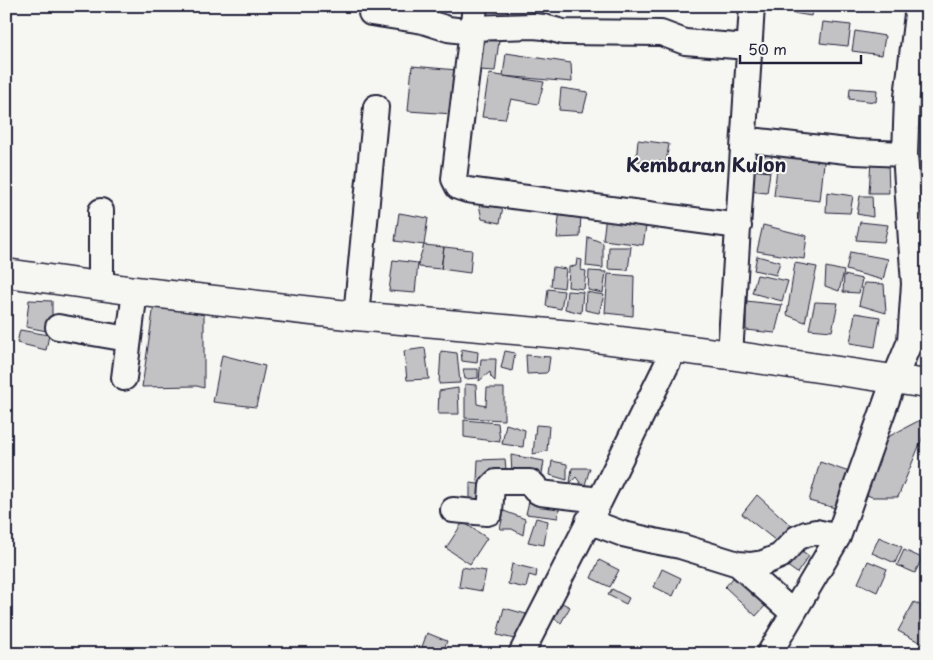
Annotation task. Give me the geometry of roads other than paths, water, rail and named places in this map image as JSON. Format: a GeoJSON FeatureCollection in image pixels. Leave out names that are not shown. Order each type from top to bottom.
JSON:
{"type":"FeatureCollection","features":[{"type":"Feature","properties":{"kind":"main road"},"geometry":{"type":"LineString","coordinates":[[6,273],[101,287],[356,316],[572,335],[730,355],[927,384]]}},
{"type":"Feature","properties":{"kind":"street"},"geometry":{"type":"LineString","coordinates":[[730,355],[752,6]]}},
{"type":"Feature","properties":{"kind":"street"},"geometry":{"type":"LineString","coordinates":[[769,654],[792,612],[838,537],[894,380],[910,341],[921,285],[905,154],[907,97],[918,6]]}},
{"type":"Feature","properties":{"kind":"street"},"geometry":{"type":"LineString","coordinates":[[370,13],[423,21],[448,29],[473,22],[544,27],[563,32],[661,33],[685,42],[748,47]]}},
{"type":"Feature","properties":{"kind":"street"},"geometry":{"type":"LineString","coordinates":[[473,22],[454,179],[458,187],[467,190],[739,226]]}},
{"type":"Feature","properties":{"kind":"street"},"geometry":{"type":"LineString","coordinates":[[356,316],[376,107]]}},
{"type":"Feature","properties":{"kind":"street"},"geometry":{"type":"LineString","coordinates":[[759,141],[855,152],[905,154]]}},
{"type":"Feature","properties":{"kind":"street"},"geometry":{"type":"LineString","coordinates":[[101,212],[101,287]]}},
{"type":"Feature","properties":{"kind":"street"},"geometry":{"type":"LineString","coordinates":[[124,378],[135,291]]}},
{"type":"Feature","properties":{"kind":"street"},"geometry":{"type":"LineString","coordinates":[[58,327],[128,339]]}},
{"type":"Feature","properties":{"kind":"street"},"geometry":{"type":"LineString","coordinates":[[528,651],[588,521],[675,348]]}},
{"type":"Feature","properties":{"kind":"street"},"geometry":{"type":"LineString","coordinates":[[453,510],[490,512],[492,486],[496,482],[530,482],[535,490],[540,493],[600,500]]}},
{"type":"Feature","properties":{"kind":"street"},"geometry":{"type":"LineString","coordinates":[[588,521],[623,534],[680,546],[738,564],[750,565],[763,563],[780,556],[797,538],[806,534],[816,532],[838,537]]}},
{"type":"Feature","properties":{"kind":"street"},"geometry":{"type":"LineString","coordinates":[[738,564],[792,612]]}},
{"type":"Feature","properties":{"kind":"district","name":"Kembaran Kulon"},"geometry":{"type":"Point","coordinates":[706,165]}}]}
